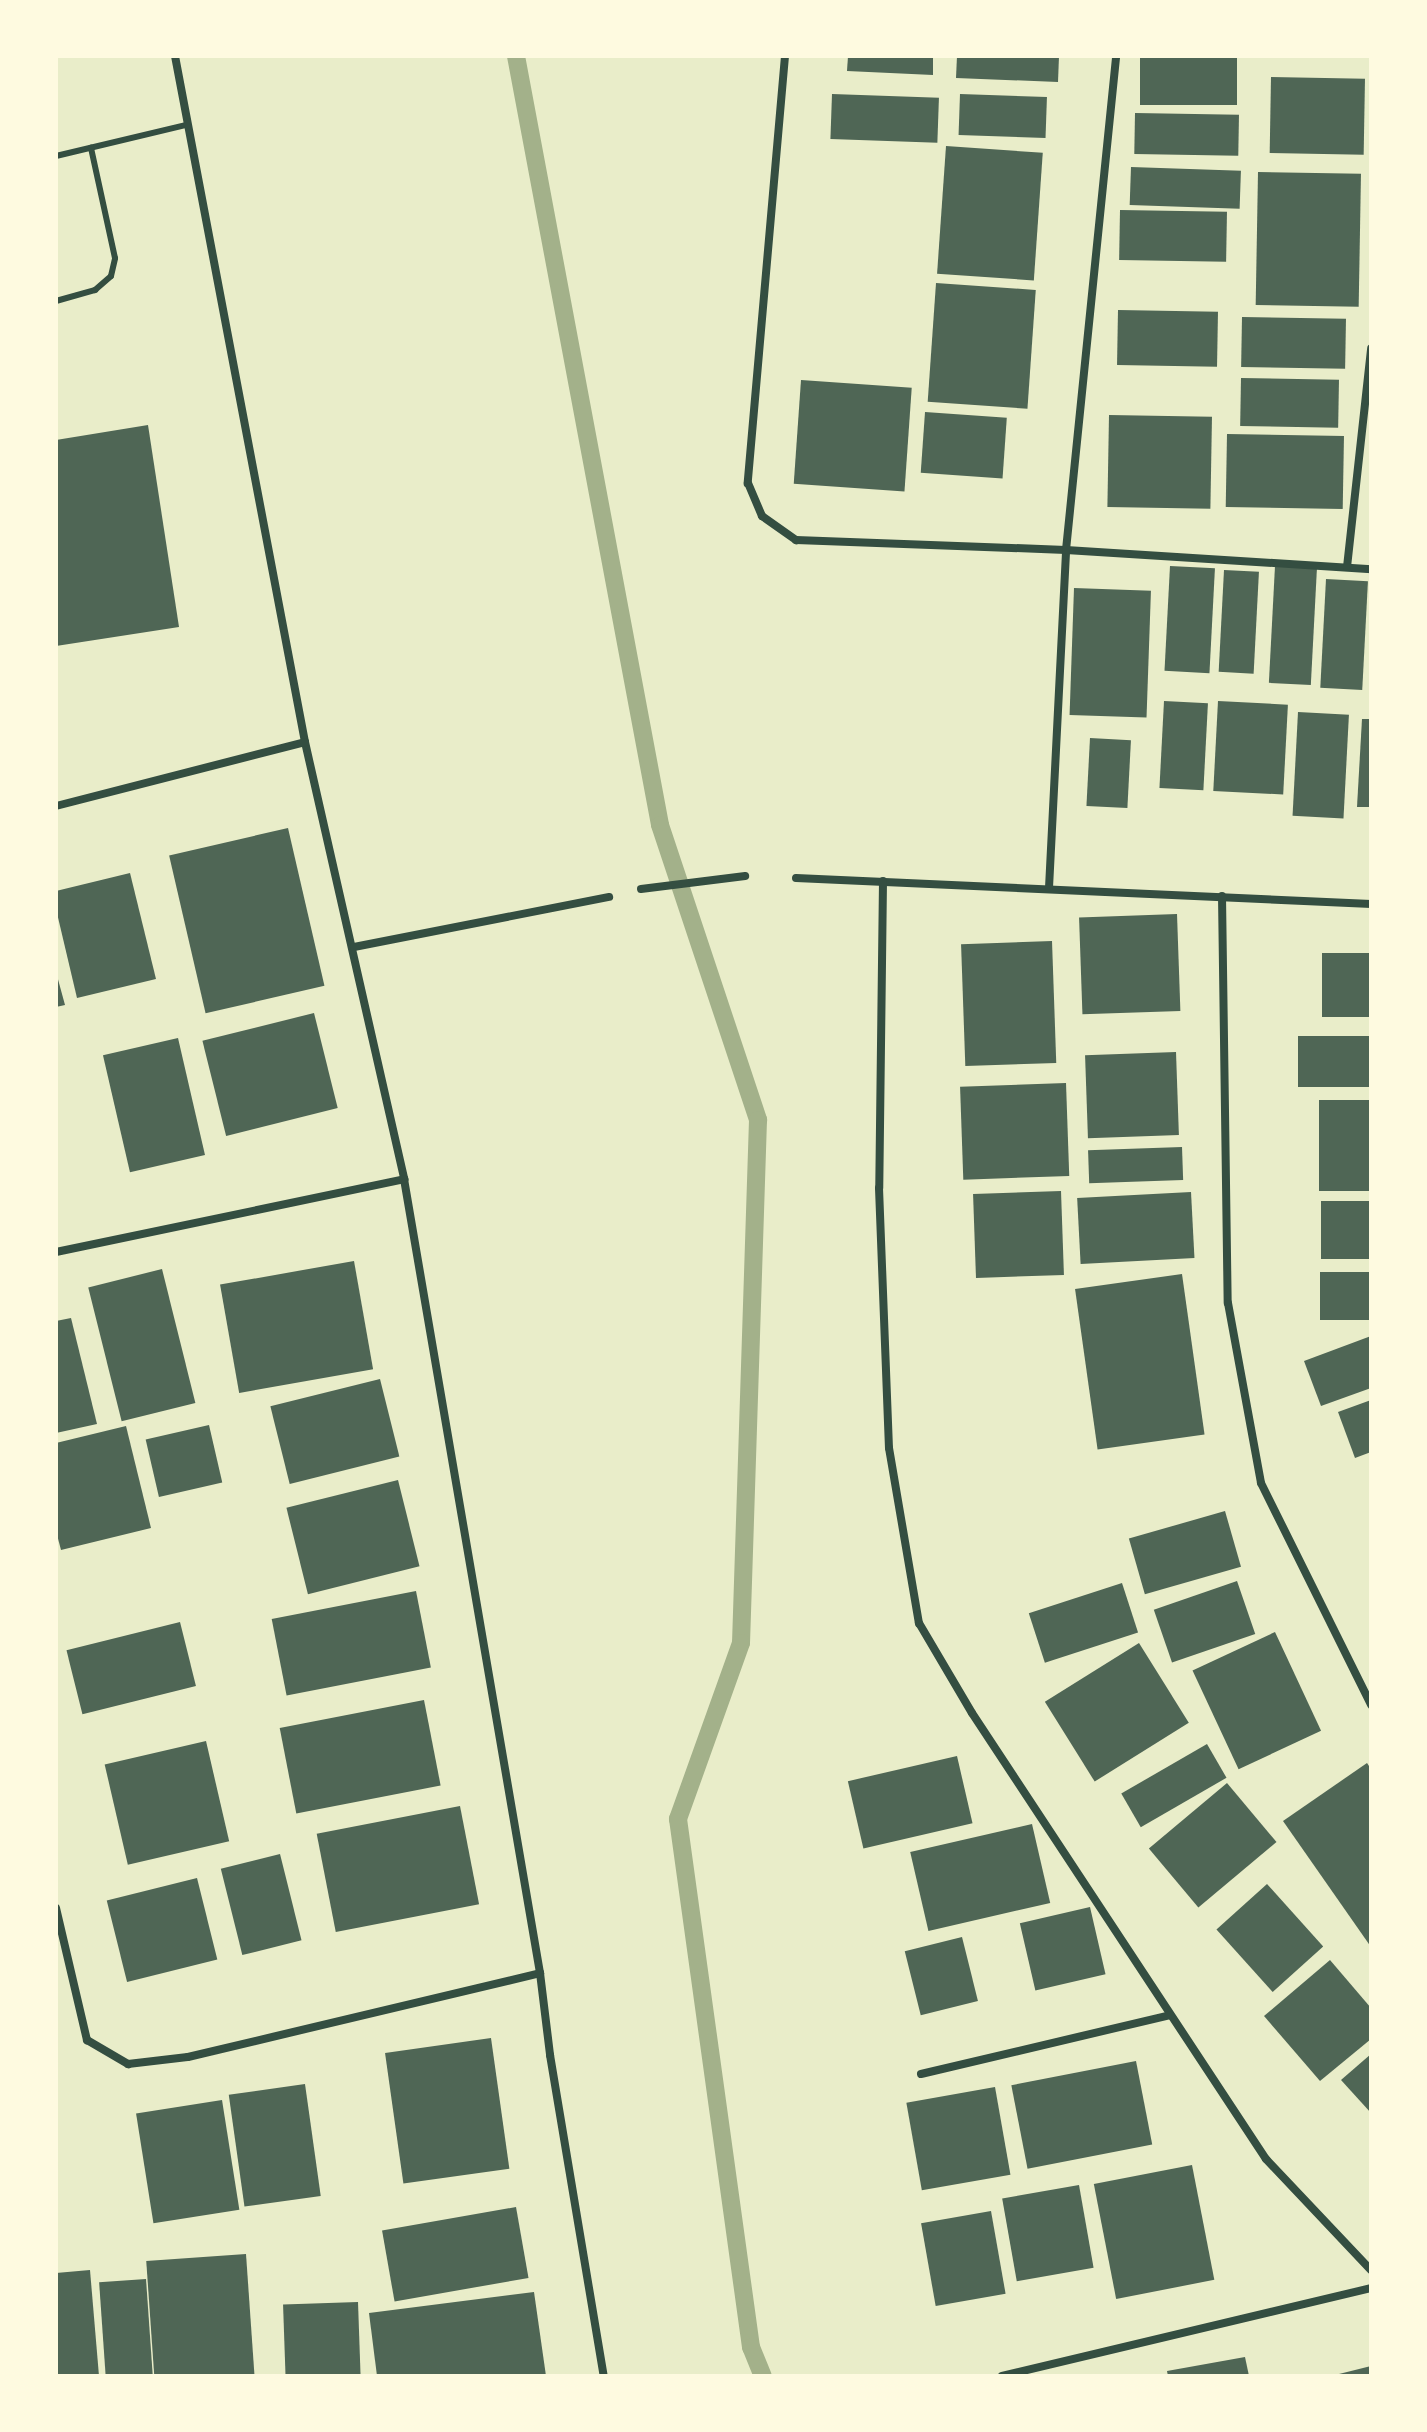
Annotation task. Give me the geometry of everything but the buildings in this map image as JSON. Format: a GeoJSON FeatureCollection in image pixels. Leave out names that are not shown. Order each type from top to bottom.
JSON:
{"type":"FeatureCollection","features":[{"type":"Feature","properties":{"kind":"street"},"geometry":{"type":"LineString","coordinates":[[175,56],[305,742],[354,947],[404,1179],[540,1973],[550,2055],[604,2376]]}},
{"type":"Feature","properties":{"kind":"street"},"geometry":{"type":"LineString","coordinates":[[785,56],[748,483],[762,516],[796,540],[1066,550],[1371,569]]}},
{"type":"Feature","properties":{"kind":"street"},"geometry":{"type":"LineString","coordinates":[[1049,888],[1066,550],[1116,56]]}},
{"type":"Feature","properties":{"kind":"street"},"geometry":{"type":"LineString","coordinates":[[1347,567],[1371,348]]}},
{"type":"Feature","properties":{"kind":"street"},"geometry":{"type":"LineString","coordinates":[[56,806],[305,742]]}},
{"type":"Feature","properties":{"kind":"street"},"geometry":{"type":"LineString","coordinates":[[641,889],[745,876]]}},
{"type":"Feature","properties":{"kind":"street"},"geometry":{"type":"LineString","coordinates":[[796,878],[1371,904]]}},
{"type":"Feature","properties":{"kind":"street"},"geometry":{"type":"LineString","coordinates":[[883,881],[879,1188],[889,1448],[919,1623],[972,1713],[1266,2159],[1371,2270]]}},
{"type":"Feature","properties":{"kind":"street"},"geometry":{"type":"LineString","coordinates":[[1222,896],[1228,1303],[1261,1483],[1371,1705]]}},
{"type":"Feature","properties":{"kind":"street"},"geometry":{"type":"LineString","coordinates":[[354,947],[609,897]]}},
{"type":"Feature","properties":{"kind":"street"},"geometry":{"type":"LineString","coordinates":[[56,1252],[404,1179]]}},
{"type":"Feature","properties":{"kind":"street"},"geometry":{"type":"LineString","coordinates":[[56,1908],[87,2040],[128,2064],[188,2057],[540,1973]]}},
{"type":"Feature","properties":{"kind":"street"},"geometry":{"type":"LineString","coordinates":[[921,2074],[1170,2015]]}},
{"type":"Feature","properties":{"kind":"street"},"geometry":{"type":"LineString","coordinates":[[1002,2376],[1371,2288]]}},
{"type":"Feature","properties":{"kind":"lane"},"geometry":{"type":"LineString","coordinates":[[56,156],[186,125]]}},
{"type":"Feature","properties":{"kind":"lane"},"geometry":{"type":"LineString","coordinates":[[56,301],[95,290],[111,276],[115,258],[91,148]]}},
{"type":"Feature","properties":{"kind":"waterway"},"geometry":{"type":"LineString","coordinates":[[516,56],[660,825],[758,1120],[741,1643],[678,1819],[751,2347],[763,2376]]}}]}
